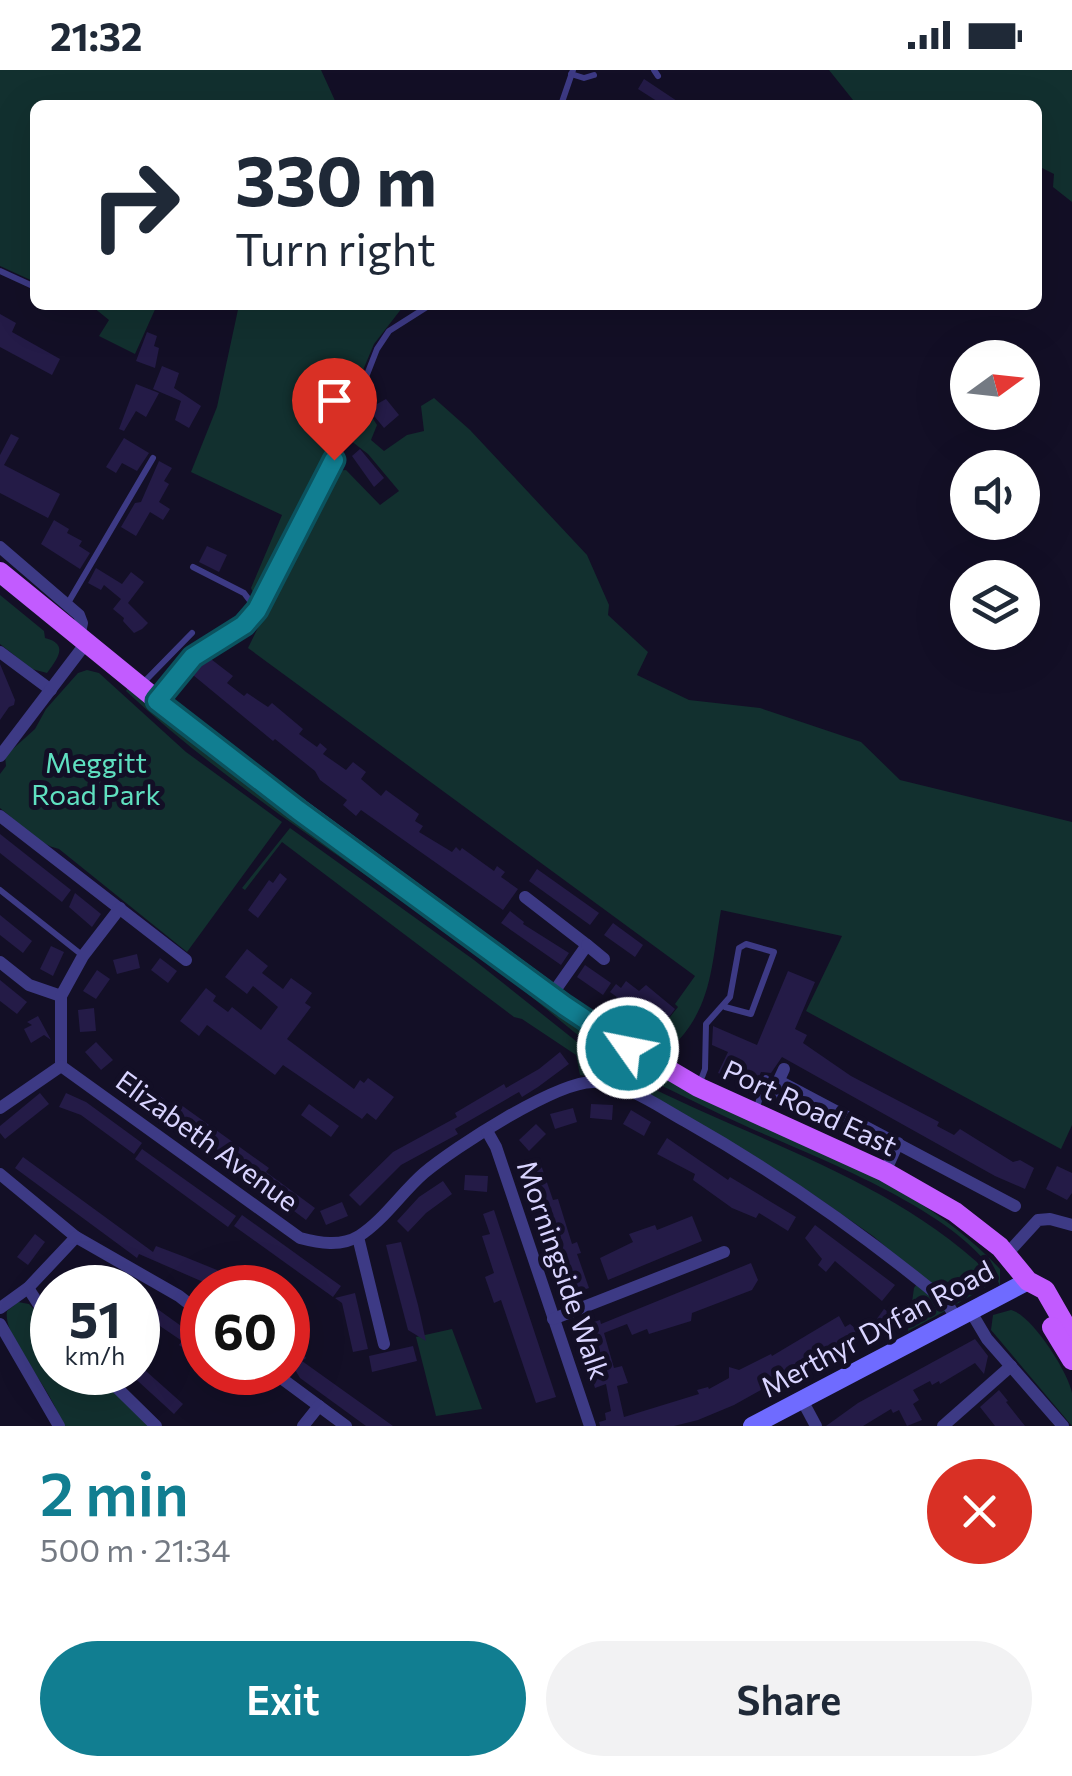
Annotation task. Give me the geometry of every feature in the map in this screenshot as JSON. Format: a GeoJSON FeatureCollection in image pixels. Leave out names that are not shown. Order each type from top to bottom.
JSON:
{"type":"FeatureCollection","features":[{"type":"Feature","properties":{"kind":"main road","name":"Port Road East"},"geometry":{"type":"LineString","coordinates":[[0,572],[248,773],[551,996],[628,1048],[698,1087],[885,1172],[955,1212],[1006,1254],[1028,1281]]}},
{"type":"Feature","properties":{"kind":"main road"},"geometry":{"type":"LineString","coordinates":[[1028,1281],[1044,1290],[1072,1337]]}},
{"type":"Feature","properties":{"kind":"main road"},"geometry":{"type":"LineString","coordinates":[[1028,1281],[1033,1298],[1072,1360]]}},
{"type":"Feature","properties":{"kind":"street"},"geometry":{"type":"LineString","coordinates":[[0,547],[68,604],[82,624],[82,640],[51,690],[0,756]]}},
{"type":"Feature","properties":{"kind":"street"},"geometry":{"type":"LineString","coordinates":[[0,652],[51,690]]}},
{"type":"Feature","properties":{"kind":"street"},"geometry":{"type":"LineString","coordinates":[[0,816],[186,960]]}},
{"type":"Feature","properties":{"kind":"street"},"geometry":{"type":"LineString","coordinates":[[529,905],[604,958]]}},
{"type":"Feature","properties":{"kind":"street"},"geometry":{"type":"LineString","coordinates":[[0,1108],[61,1066],[61,996],[83,956],[120,908]]}},
{"type":"Feature","properties":{"kind":"street"},"geometry":{"type":"LineString","coordinates":[[551,996],[587,945]]}},
{"type":"Feature","properties":{"kind":"street"},"geometry":{"type":"LineString","coordinates":[[0,962],[29,984],[61,996]]}},
{"type":"Feature","properties":{"kind":"street","name":"Elizabeth Avenue"},"geometry":{"type":"LineString","coordinates":[[61,1066],[300,1238],[325,1245],[358,1238]]}},
{"type":"Feature","properties":{"kind":"street"},"geometry":{"type":"LineString","coordinates":[[772,1096],[776,1076],[1015,1206]]}},
{"type":"Feature","properties":{"kind":"street"},"geometry":{"type":"LineString","coordinates":[[384,1344],[358,1238],[425,1172],[487,1131],[550,1094],[577,1083],[598,1082],[628,1090],[728,1146],[854,1228],[964,1315],[1063,1426]]}},
{"type":"Feature","properties":{"kind":"street","name":"Morningside Walk"},"geometry":{"type":"LineString","coordinates":[[487,1131],[496,1147],[590,1426]]}},
{"type":"Feature","properties":{"kind":"street"},"geometry":{"type":"LineString","coordinates":[[885,1172],[898,1143]]}},
{"type":"Feature","properties":{"kind":"street"},"geometry":{"type":"LineString","coordinates":[[0,1174],[76,1236],[180,1297]]}},
{"type":"Feature","properties":{"kind":"street"},"geometry":{"type":"LineString","coordinates":[[1006,1254],[1038,1220],[1072,1225]]}},
{"type":"Feature","properties":{"kind":"street"},"geometry":{"type":"LineString","coordinates":[[0,1308],[28,1288],[76,1236]]}},
{"type":"Feature","properties":{"kind":"street"},"geometry":{"type":"LineString","coordinates":[[553,1320],[724,1252]]}},
{"type":"Feature","properties":{"kind":"street","name":"Merthyr Dyfan Road"},"geometry":{"type":"LineString","coordinates":[[752,1426],[1028,1281]]}},
{"type":"Feature","properties":{"kind":"street"},"geometry":{"type":"LineString","coordinates":[[0,1324],[59,1426]]}},
{"type":"Feature","properties":{"kind":"street"},"geometry":{"type":"LineString","coordinates":[[943,1426],[1011,1366]]}},
{"type":"Feature","properties":{"kind":"street"},"geometry":{"type":"LineString","coordinates":[[124,1395],[156,1426]]}},
{"type":"Feature","properties":{"kind":"street"},"geometry":{"type":"LineString","coordinates":[[303,1395],[346,1426]]}},
{"type":"Feature","properties":{"kind":"street"},"geometry":{"type":"LineString","coordinates":[[802,1400],[816,1426]]}},
{"type":"Feature","properties":{"kind":"street"},"geometry":{"type":"LineString","coordinates":[[303,1426],[318,1406]]}},
{"type":"Feature","properties":{"kind":"lane"},"geometry":{"type":"LineString","coordinates":[[563,100],[572,72],[584,78],[594,74]]}},
{"type":"Feature","properties":{"kind":"lane"},"geometry":{"type":"LineString","coordinates":[[0,271],[30,285]]}},
{"type":"Feature","properties":{"kind":"lane"},"geometry":{"type":"LineString","coordinates":[[157,701],[193,657],[244,625],[257,610],[331,468],[377,349],[389,331],[422,310]]}},
{"type":"Feature","properties":{"kind":"lane"},"geometry":{"type":"LineString","coordinates":[[68,604],[153,458]]}},
{"type":"Feature","properties":{"kind":"lane"},"geometry":{"type":"LineString","coordinates":[[193,567],[244,593],[257,610]]}},
{"type":"Feature","properties":{"kind":"lane"},"geometry":{"type":"LineString","coordinates":[[140,687],[192,632]]}},
{"type":"Feature","properties":{"kind":"lane"},"geometry":{"type":"LineString","coordinates":[[0,890],[83,956]]}},
{"type":"Feature","properties":{"kind":"lane"},"geometry":{"type":"LineString","coordinates":[[698,1087],[704,1069],[706,1024],[717,1009],[724,1007],[751,1014],[774,952],[746,944],[739,948],[733,988],[724,1007]]}},
{"type":"Feature","properties":{"kind":"lane"},"geometry":{"type":"LineString","coordinates":[[754,1113],[776,1076]]}},
{"type":"Feature","properties":{"kind":"green space"},"geometry":{"type":"Polygon","coordinates":[[[0,70],[321,70],[335,100],[30,100],[30,280],[0,266],[0,70]]]}},
{"type":"Feature","properties":{"kind":"green space"},"geometry":{"type":"Polygon","coordinates":[[[829,70],[1072,70],[1072,202],[1053,187],[1054,174],[1042,168],[1042,100],[853,100],[829,70]]]}},
{"type":"Feature","properties":{"kind":"green space"},"geometry":{"type":"Polygon","coordinates":[[[97,310],[155,310],[135,354],[99,336],[109,320],[97,310]]]}},
{"type":"Feature","properties":{"kind":"green space"},"geometry":{"type":"Polygon","coordinates":[[[238,310],[400,310],[374,344],[312,491],[255,597],[251,588],[282,515],[191,472],[217,407],[238,310]]]}},
{"type":"Feature","properties":{"kind":"green space"},"geometry":{"type":"Polygon","coordinates":[[[434,398],[470,430],[587,555],[609,605],[608,615],[648,652],[637,675],[689,700],[760,708],[861,742],[900,780],[1072,822],[1072,1125],[1061,1149],[806,1011],[842,936],[721,910],[708,986],[694,1020],[668,1051],[650,1042],[678,1007],[675,1004],[695,976],[248,648],[335,471],[346,470],[380,505],[399,491],[368,454],[346,437],[361,400],[377,425],[371,440],[384,451],[407,435],[424,431],[421,406],[434,398]]]}},
{"type":"Feature","properties":{"kind":"green space"},"geometry":{"type":"Polygon","coordinates":[[[0,595],[44,631],[45,638],[57,644],[58,657],[47,673],[32,669],[0,644],[0,595]]]}},
{"type":"Feature","properties":{"kind":"green space","name":"Meggitt Road Park"},"geometry":{"type":"Polygon","coordinates":[[[78,673],[99,673],[186,752],[282,822],[187,952],[59,849],[35,838],[0,808],[0,774],[6,766],[5,756],[35,729],[46,709],[78,673]]]}},
{"type":"Feature","properties":{"kind":"green space"},"geometry":{"type":"Polygon","coordinates":[[[128,687],[639,1062],[631,1069],[589,1044],[460,942],[205,759],[126,691],[128,687]]]}},
{"type":"Feature","properties":{"kind":"green space"},"geometry":{"type":"Polygon","coordinates":[[[290,828],[624,1074],[622,1081],[580,1075],[576,1055],[514,1017],[282,842],[245,890],[242,888],[290,828]]]}},
{"type":"Feature","properties":{"kind":"green space"},"geometry":{"type":"Polygon","coordinates":[[[644,1069],[856,1167],[932,1211],[1000,1269],[1000,1286],[985,1261],[960,1236],[927,1213],[851,1173],[645,1078],[644,1069]]]}},
{"type":"Feature","properties":{"kind":"green space"},"geometry":{"type":"Polygon","coordinates":[[[630,1077],[864,1186],[951,1241],[991,1275],[991,1284],[955,1305],[873,1236],[814,1195],[628,1084],[630,1077]]]}},
{"type":"Feature","properties":{"kind":"green space"},"geometry":{"type":"Polygon","coordinates":[[[917,1284],[947,1310],[908,1331],[914,1288],[917,1284]]]}},
{"type":"Feature","properties":{"kind":"green space"},"geometry":{"type":"Polygon","coordinates":[[[18,1302],[30,1305],[30,1365],[13,1336],[7,1311],[18,1302]]]}},
{"type":"Feature","properties":{"kind":"green space"},"geometry":{"type":"Polygon","coordinates":[[[1011,1310],[1029,1322],[1064,1372],[1072,1393],[1072,1426],[991,1330],[993,1315],[1011,1310]]]}},
{"type":"Feature","properties":{"kind":"green space"},"geometry":{"type":"Polygon","coordinates":[[[452,1329],[482,1409],[436,1416],[416,1337],[452,1329]]]}},
{"type":"Feature","properties":{"kind":"green space"},"geometry":{"type":"Polygon","coordinates":[[[119,1395],[151,1426],[62,1426],[50,1397],[119,1395]]]}},
{"type":"Feature","properties":{"kind":"building"},"geometry":{"type":"Polygon","coordinates":[[[644,79],[676,100],[655,100],[638,89],[644,79]]]}},
{"type":"Feature","properties":{"kind":"building"},"geometry":{"type":"Polygon","coordinates":[[[0,314],[16,323],[12,332],[60,359],[52,375],[0,347],[0,314]]]}},
{"type":"Feature","properties":{"kind":"building"},"geometry":{"type":"Polygon","coordinates":[[[147,332],[157,336],[155,368],[136,361],[147,332]]]}},
{"type":"Feature","properties":{"kind":"building"},"geometry":{"type":"Polygon","coordinates":[[[162,366],[179,373],[174,388],[201,406],[189,428],[175,420],[181,401],[153,389],[162,366]]]}},
{"type":"Feature","properties":{"kind":"building"},"geometry":{"type":"Polygon","coordinates":[[[136,384],[159,393],[146,417],[136,411],[124,431],[119,429],[136,384]]]}},
{"type":"Feature","properties":{"kind":"building"},"geometry":{"type":"Polygon","coordinates":[[[386,399],[399,415],[384,428],[366,406],[374,400],[377,404],[386,399]]]}},
{"type":"Feature","properties":{"kind":"building"},"geometry":{"type":"Polygon","coordinates":[[[11,434],[19,438],[4,465],[60,494],[48,518],[0,493],[0,455],[11,434]]]}},
{"type":"Feature","properties":{"kind":"building"},"geometry":{"type":"Polygon","coordinates":[[[124,438],[149,453],[137,471],[122,463],[116,473],[106,467],[124,438]]]}},
{"type":"Feature","properties":{"kind":"building"},"geometry":{"type":"Polygon","coordinates":[[[360,449],[384,478],[374,487],[352,456],[360,449]]]}},
{"type":"Feature","properties":{"kind":"building"},"geometry":{"type":"Polygon","coordinates":[[[159,461],[172,468],[159,502],[170,509],[163,520],[150,512],[136,536],[121,527],[135,503],[141,502],[159,461]]]}},
{"type":"Feature","properties":{"kind":"building"},"geometry":{"type":"Polygon","coordinates":[[[54,520],[69,529],[67,533],[82,541],[79,546],[90,553],[80,569],[41,544],[54,520]]]}},
{"type":"Feature","properties":{"kind":"building"},"geometry":{"type":"Polygon","coordinates":[[[207,546],[227,555],[219,572],[199,562],[207,546]]]}},
{"type":"Feature","properties":{"kind":"building"},"geometry":{"type":"Polygon","coordinates":[[[96,568],[122,584],[131,572],[144,582],[128,603],[148,623],[142,629],[134,633],[113,609],[121,599],[104,585],[101,590],[88,583],[96,568]]]}},
{"type":"Feature","properties":{"kind":"building"},"geometry":{"type":"Polygon","coordinates":[[[207,656],[233,676],[227,683],[244,696],[247,693],[268,707],[272,703],[303,729],[299,734],[327,749],[323,754],[346,770],[353,762],[366,772],[361,779],[381,796],[386,790],[419,814],[415,821],[423,826],[419,832],[452,852],[456,847],[460,851],[462,848],[494,871],[497,866],[505,872],[501,877],[518,889],[503,910],[361,810],[356,816],[343,805],[347,800],[320,780],[315,771],[193,675],[196,672],[192,669],[207,656]]]}},
{"type":"Feature","properties":{"kind":"building"},"geometry":{"type":"Polygon","coordinates":[[[0,664],[15,700],[0,720],[0,664]]]}},
{"type":"Feature","properties":{"kind":"building"},"geometry":{"type":"Polygon","coordinates":[[[0,834],[71,890],[62,902],[0,853],[0,834]]]}},
{"type":"Feature","properties":{"kind":"building"},"geometry":{"type":"Polygon","coordinates":[[[537,869],[599,913],[590,925],[529,881],[537,869]]]}},
{"type":"Feature","properties":{"kind":"building"},"geometry":{"type":"Polygon","coordinates":[[[280,873],[287,879],[258,918],[248,910],[269,880],[273,883],[280,873]]]}},
{"type":"Feature","properties":{"kind":"building"},"geometry":{"type":"Polygon","coordinates":[[[75,893],[101,914],[92,927],[69,907],[75,893]]]}},
{"type":"Feature","properties":{"kind":"building"},"geometry":{"type":"Polygon","coordinates":[[[510,911],[523,924],[569,953],[561,965],[501,923],[510,911]]]}},
{"type":"Feature","properties":{"kind":"building"},"geometry":{"type":"Polygon","coordinates":[[[0,915],[32,941],[23,953],[0,935],[0,915]]]}},
{"type":"Feature","properties":{"kind":"building"},"geometry":{"type":"Polygon","coordinates":[[[613,923],[643,945],[635,957],[604,935],[613,923]]]}},
{"type":"Feature","properties":{"kind":"building"},"geometry":{"type":"Polygon","coordinates":[[[51,946],[64,952],[53,976],[40,969],[51,946]]]}},
{"type":"Feature","properties":{"kind":"building"},"geometry":{"type":"Polygon","coordinates":[[[247,949],[268,966],[262,973],[283,989],[291,978],[312,993],[305,1003],[311,1007],[287,1039],[354,1089],[360,1080],[364,1083],[368,1078],[394,1097],[376,1120],[367,1113],[362,1119],[283,1065],[275,1075],[207,1025],[199,1036],[180,1021],[206,988],[216,996],[213,1001],[228,1012],[232,1007],[261,1030],[278,1007],[253,986],[247,994],[225,977],[247,949]]]}},
{"type":"Feature","properties":{"kind":"building"},"geometry":{"type":"Polygon","coordinates":[[[137,954],[140,968],[117,974],[113,960],[137,954]]]}},
{"type":"Feature","properties":{"kind":"building"},"geometry":{"type":"Polygon","coordinates":[[[160,958],[177,971],[168,983],[151,970],[160,958]]]}},
{"type":"Feature","properties":{"kind":"building"},"geometry":{"type":"Polygon","coordinates":[[[585,965],[611,983],[603,995],[577,977],[585,965]]]}},
{"type":"Feature","properties":{"kind":"building"},"geometry":{"type":"Polygon","coordinates":[[[97,970],[110,979],[96,999],[83,991],[97,970]]]}},
{"type":"Feature","properties":{"kind":"building"},"geometry":{"type":"Polygon","coordinates":[[[788,971],[815,982],[795,1029],[807,1035],[803,1043],[851,1076],[939,1122],[937,1126],[954,1135],[960,1129],[1013,1162],[1020,1160],[1034,1168],[1025,1189],[782,1057],[771,1073],[761,1072],[754,1088],[718,1073],[728,1052],[712,1045],[713,1026],[757,1045],[788,971]]]}},
{"type":"Feature","properties":{"kind":"building"},"geometry":{"type":"Polygon","coordinates":[[[0,980],[27,1002],[17,1014],[0,1001],[0,980]]]}},
{"type":"Feature","properties":{"kind":"building"},"geometry":{"type":"Polygon","coordinates":[[[626,981],[639,991],[646,985],[675,1009],[663,1025],[610,992],[616,984],[621,988],[626,981]]]}},
{"type":"Feature","properties":{"kind":"building"},"geometry":{"type":"Polygon","coordinates":[[[94,1008],[96,1031],[80,1032],[78,1010],[94,1008]]]}},
{"type":"Feature","properties":{"kind":"building"},"geometry":{"type":"Polygon","coordinates":[[[38,1016],[51,1040],[44,1035],[31,1043],[24,1029],[32,1025],[27,1022],[38,1016]]]}},
{"type":"Feature","properties":{"kind":"building"},"geometry":{"type":"Polygon","coordinates":[[[96,1042],[113,1060],[101,1070],[85,1052],[96,1042]]]}},
{"type":"Feature","properties":{"kind":"building"},"geometry":{"type":"Polygon","coordinates":[[[560,1052],[569,1064],[538,1087],[522,1097],[519,1092],[455,1129],[458,1134],[401,1165],[360,1206],[349,1195],[393,1152],[457,1117],[455,1113],[504,1084],[506,1088],[539,1069],[560,1052]]]}},
{"type":"Feature","properties":{"kind":"building"},"geometry":{"type":"Polygon","coordinates":[[[124,1071],[174,1106],[177,1102],[269,1168],[266,1172],[315,1208],[306,1220],[262,1187],[265,1184],[164,1111],[161,1116],[115,1084],[124,1071]]]}},
{"type":"Feature","properties":{"kind":"building"},"geometry":{"type":"Polygon","coordinates":[[[40,1093],[49,1104],[5,1139],[0,1126],[40,1093]]]}},
{"type":"Feature","properties":{"kind":"building"},"geometry":{"type":"Polygon","coordinates":[[[66,1093],[86,1102],[142,1143],[134,1154],[81,1115],[59,1107],[66,1093]]]}},
{"type":"Feature","properties":{"kind":"building"},"geometry":{"type":"Polygon","coordinates":[[[309,1104],[339,1126],[331,1137],[301,1115],[309,1104]]]}},
{"type":"Feature","properties":{"kind":"building"},"geometry":{"type":"Polygon","coordinates":[[[591,1104],[613,1105],[612,1120],[590,1118],[591,1104]]]}},
{"type":"Feature","properties":{"kind":"building"},"geometry":{"type":"Polygon","coordinates":[[[573,1108],[577,1122],[555,1129],[550,1114],[573,1108]]]}},
{"type":"Feature","properties":{"kind":"building"},"geometry":{"type":"Polygon","coordinates":[[[631,1110],[651,1122],[644,1136],[623,1124],[631,1110]]]}},
{"type":"Feature","properties":{"kind":"building"},"geometry":{"type":"Polygon","coordinates":[[[536,1124],[546,1134],[529,1151],[519,1140],[536,1124]]]}},
{"type":"Feature","properties":{"kind":"building"},"geometry":{"type":"Polygon","coordinates":[[[667,1138],[728,1180],[730,1177],[796,1217],[788,1231],[759,1213],[756,1218],[732,1208],[693,1180],[695,1174],[657,1154],[667,1138]]]}},
{"type":"Feature","properties":{"kind":"building"},"geometry":{"type":"Polygon","coordinates":[[[142,1149],[236,1216],[228,1227],[135,1159],[142,1149]]]}},
{"type":"Feature","properties":{"kind":"building"},"geometry":{"type":"Polygon","coordinates":[[[23,1157],[153,1252],[156,1246],[204,1265],[180,1265],[180,1272],[139,1254],[137,1258],[15,1168],[23,1157]]]}},
{"type":"Feature","properties":{"kind":"building"},"geometry":{"type":"Polygon","coordinates":[[[540,1162],[553,1200],[558,1199],[572,1244],[577,1242],[581,1253],[577,1254],[589,1288],[565,1296],[532,1197],[539,1195],[525,1194],[517,1169],[540,1162]]]}},
{"type":"Feature","properties":{"kind":"building"},"geometry":{"type":"Polygon","coordinates":[[[1057,1166],[1072,1173],[1072,1193],[1067,1200],[1046,1189],[1057,1166]]]}},
{"type":"Feature","properties":{"kind":"building"},"geometry":{"type":"Polygon","coordinates":[[[465,1175],[488,1176],[487,1192],[464,1190],[465,1175]]]}},
{"type":"Feature","properties":{"kind":"building"},"geometry":{"type":"Polygon","coordinates":[[[443,1181],[452,1194],[408,1232],[397,1221],[419,1197],[443,1181]]]}},
{"type":"Feature","properties":{"kind":"building"},"geometry":{"type":"Polygon","coordinates":[[[342,1202],[348,1216],[326,1225],[320,1211],[342,1202]]]}},
{"type":"Feature","properties":{"kind":"building"},"geometry":{"type":"Polygon","coordinates":[[[494,1210],[556,1397],[536,1403],[501,1300],[494,1303],[485,1277],[494,1273],[482,1236],[490,1234],[483,1214],[494,1210]]]}},
{"type":"Feature","properties":{"kind":"building"},"geometry":{"type":"Polygon","coordinates":[[[242,1215],[341,1286],[333,1297],[310,1281],[310,1265],[288,1265],[234,1226],[242,1215]]]}},
{"type":"Feature","properties":{"kind":"building"},"geometry":{"type":"Polygon","coordinates":[[[692,1216],[702,1241],[608,1280],[600,1258],[633,1242],[629,1234],[655,1225],[657,1230],[692,1216]]]}},
{"type":"Feature","properties":{"kind":"building"},"geometry":{"type":"Polygon","coordinates":[[[815,1225],[895,1285],[882,1301],[835,1261],[826,1272],[818,1265],[822,1259],[805,1238],[815,1225]]]}},
{"type":"Feature","properties":{"kind":"building"},"geometry":{"type":"Polygon","coordinates":[[[35,1234],[45,1242],[28,1265],[17,1257],[35,1234]]]}},
{"type":"Feature","properties":{"kind":"building"},"geometry":{"type":"Polygon","coordinates":[[[401,1242],[426,1341],[408,1330],[393,1273],[386,1245],[401,1242]]]}},
{"type":"Feature","properties":{"kind":"building"},"geometry":{"type":"Polygon","coordinates":[[[751,1263],[758,1280],[752,1290],[692,1313],[691,1321],[649,1334],[647,1329],[632,1335],[627,1324],[604,1333],[614,1368],[622,1366],[628,1383],[617,1386],[624,1417],[699,1394],[697,1390],[709,1389],[729,1378],[729,1367],[739,1370],[772,1356],[839,1316],[845,1327],[850,1324],[862,1334],[734,1405],[698,1420],[674,1426],[600,1426],[599,1422],[606,1420],[605,1413],[611,1411],[606,1384],[595,1388],[576,1328],[600,1320],[601,1324],[751,1263]]]}},
{"type":"Feature","properties":{"kind":"building"},"geometry":{"type":"Polygon","coordinates":[[[355,1293],[368,1349],[353,1352],[342,1303],[335,1298],[355,1293]]]}},
{"type":"Feature","properties":{"kind":"building"},"geometry":{"type":"Polygon","coordinates":[[[884,1309],[900,1320],[886,1338],[871,1327],[884,1309]]]}},
{"type":"Feature","properties":{"kind":"building"},"geometry":{"type":"Polygon","coordinates":[[[160,1311],[180,1325],[180,1340],[160,1326],[160,1311]]]}},
{"type":"Feature","properties":{"kind":"building"},"geometry":{"type":"Polygon","coordinates":[[[975,1339],[988,1356],[984,1374],[975,1363],[940,1384],[939,1381],[932,1385],[930,1381],[913,1390],[919,1400],[913,1404],[922,1420],[907,1426],[899,1410],[893,1413],[891,1409],[863,1426],[826,1426],[858,1403],[975,1339]]]}},
{"type":"Feature","properties":{"kind":"building"},"geometry":{"type":"Polygon","coordinates":[[[413,1346],[417,1361],[372,1372],[369,1356],[413,1346]]]}},
{"type":"Feature","properties":{"kind":"building"},"geometry":{"type":"Polygon","coordinates":[[[310,1367],[393,1426],[366,1426],[310,1385],[310,1367]]]}},
{"type":"Feature","properties":{"kind":"building"},"geometry":{"type":"Polygon","coordinates":[[[160,1384],[183,1404],[174,1414],[153,1395],[160,1395],[160,1384]]]}},
{"type":"Feature","properties":{"kind":"building"},"geometry":{"type":"Polygon","coordinates":[[[999,1390],[1025,1426],[995,1426],[980,1407],[999,1390]]]}},
{"type":"Feature","properties":{"kind":"route"},"geometry":{"type":"LineString","coordinates":[[334,460],[257,610],[244,625],[193,657],[157,701],[298,810],[628,1048]]}}]}
